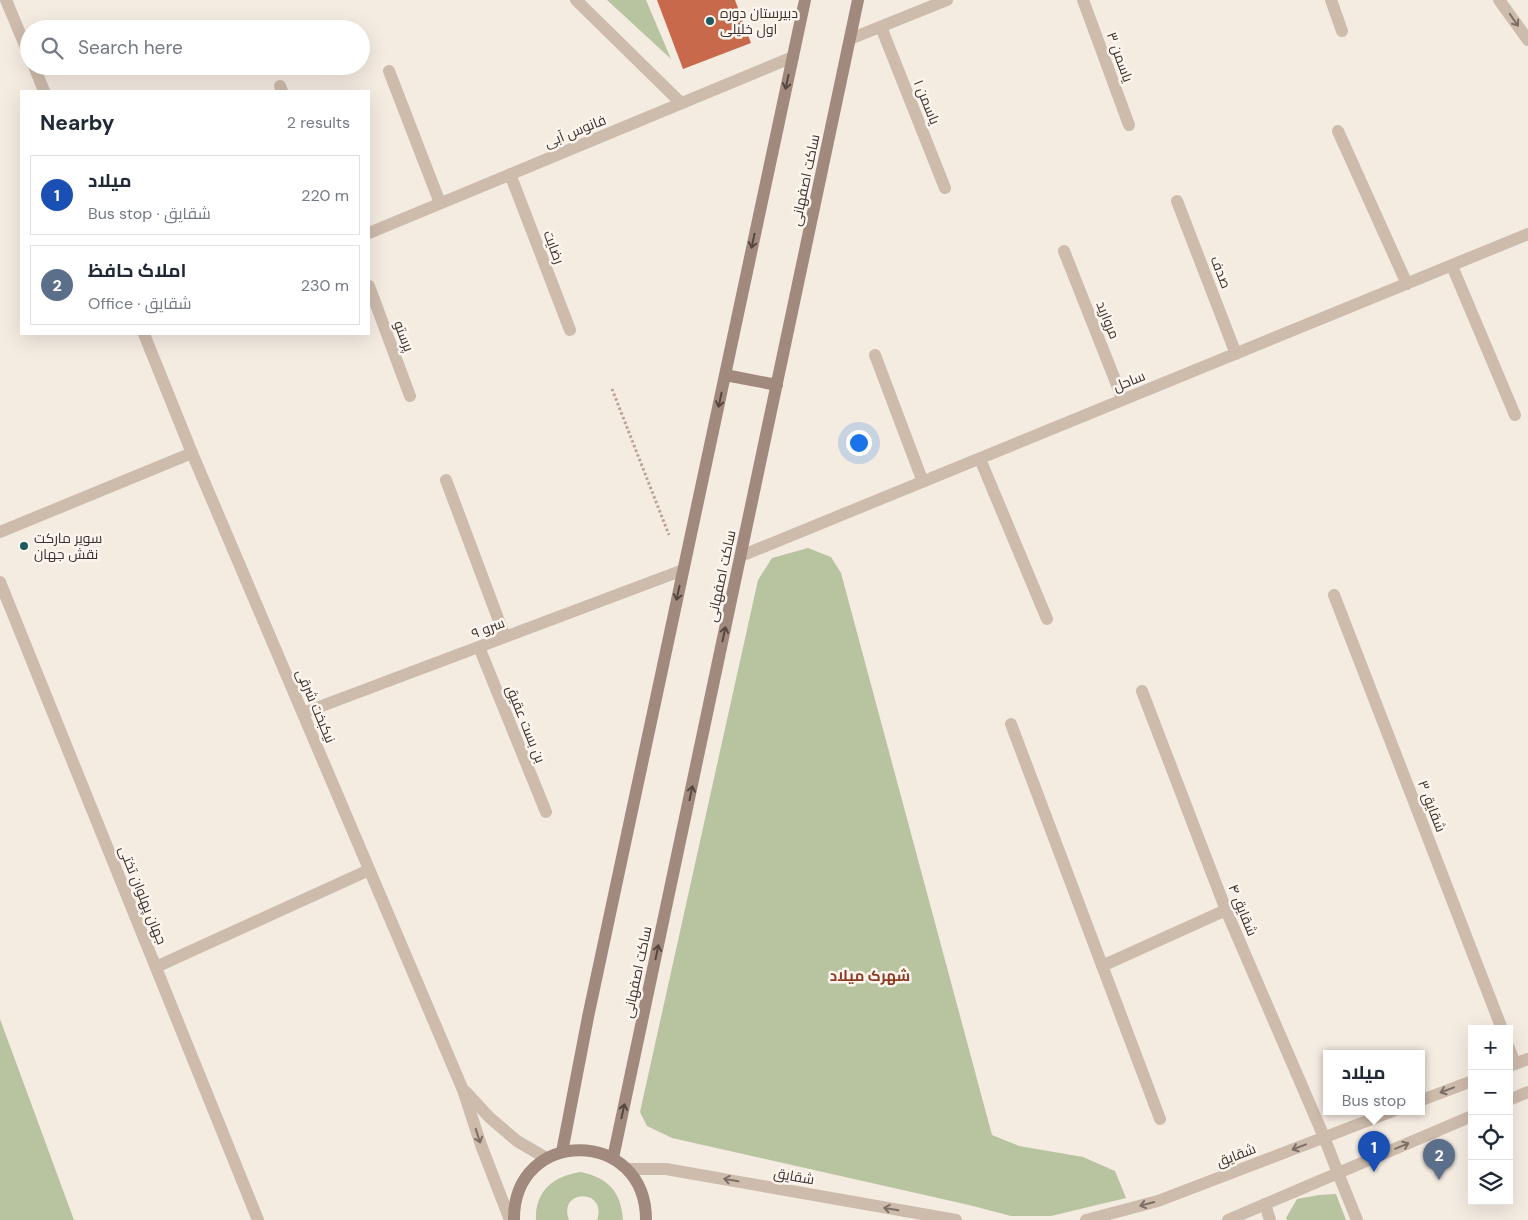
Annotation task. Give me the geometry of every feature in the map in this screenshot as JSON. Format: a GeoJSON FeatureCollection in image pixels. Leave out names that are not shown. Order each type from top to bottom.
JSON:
{"type":"FeatureCollection","features":[{"type":"Feature","properties":{"kind":"main road"},"geometry":{"type":"LineString","coordinates":[[562,1152],[588,1016],[805,0]]}},
{"type":"Feature","properties":{"kind":"main road","name":"ساکت اصفهانی"},"geometry":{"type":"LineString","coordinates":[[613,1158],[858,0]]}},
{"type":"Feature","properties":{"kind":"main road"},"geometry":{"type":"LineString","coordinates":[[725,375],[777,385]]}},
{"type":"Feature","properties":{"kind":"main road"},"geometry":{"type":"LineString","coordinates":[[512,1220],[519,1188],[530,1171],[546,1158],[562,1152],[580,1149],[597,1152],[613,1158],[627,1169],[639,1186],[646,1206],[646,1220]]}},
{"type":"Feature","properties":{"kind":"street"},"geometry":{"type":"LineString","coordinates":[[6,0],[20,33]]}},
{"type":"Feature","properties":{"kind":"street"},"geometry":{"type":"LineString","coordinates":[[576,0],[681,103]]}},
{"type":"Feature","properties":{"kind":"street"},"geometry":{"type":"LineString","coordinates":[[850,39],[947,0]]}},
{"type":"Feature","properties":{"kind":"street","name":"یاسمن ۳"},"geometry":{"type":"LineString","coordinates":[[1083,0],[1129,125]]}},
{"type":"Feature","properties":{"kind":"street"},"geometry":{"type":"LineString","coordinates":[[1331,0],[1342,31]]}},
{"type":"Feature","properties":{"kind":"street"},"geometry":{"type":"LineString","coordinates":[[1500,0],[1528,40]]}},
{"type":"Feature","properties":{"kind":"street","name":"یاسمن ۱"},"geometry":{"type":"LineString","coordinates":[[881,27],[945,188]]}},
{"type":"Feature","properties":{"kind":"street","name":"فانوس آبی"},"geometry":{"type":"LineString","coordinates":[[370,233],[793,57]]}},
{"type":"Feature","properties":{"kind":"street"},"geometry":{"type":"LineString","coordinates":[[389,72],[440,204]]}},
{"type":"Feature","properties":{"kind":"street"},"geometry":{"type":"LineString","coordinates":[[38,75],[44,90]]}},
{"type":"Feature","properties":{"kind":"street"},"geometry":{"type":"LineString","coordinates":[[1338,131],[1407,284]]}},
{"type":"Feature","properties":{"kind":"street","name":"رضایت"},"geometry":{"type":"LineString","coordinates":[[510,174],[570,330]]}},
{"type":"Feature","properties":{"kind":"street","name":"صدف"},"geometry":{"type":"LineString","coordinates":[[1177,201],[1236,354]]}},
{"type":"Feature","properties":{"kind":"street","name":"ساحل"},"geometry":{"type":"LineString","coordinates":[[741,556],[1528,234]]}},
{"type":"Feature","properties":{"kind":"street","name":"مروارید"},"geometry":{"type":"LineString","coordinates":[[1064,251],[1123,400]]}},
{"type":"Feature","properties":{"kind":"street"},"geometry":{"type":"LineString","coordinates":[[1452,266],[1515,415]]}},
{"type":"Feature","properties":{"kind":"street","name":"پرستو"},"geometry":{"type":"LineString","coordinates":[[370,289],[410,396]]}},
{"type":"Feature","properties":{"kind":"street","name":"نیکبخت شرقی"},"geometry":{"type":"LineString","coordinates":[[144,335],[192,453],[463,1090],[481,1145],[512,1220]]}},
{"type":"Feature","properties":{"kind":"street"},"geometry":{"type":"LineString","coordinates":[[875,355],[923,482]]}},
{"type":"Feature","properties":{"kind":"street"},"geometry":{"type":"LineString","coordinates":[[0,532],[192,453]]}},
{"type":"Feature","properties":{"kind":"street"},"geometry":{"type":"LineString","coordinates":[[980,458],[1047,619]]}},
{"type":"Feature","properties":{"kind":"street"},"geometry":{"type":"LineString","coordinates":[[446,480],[505,637]]}},
{"type":"Feature","properties":{"kind":"street","name":"سرو ۹"},"geometry":{"type":"LineString","coordinates":[[303,713],[683,570]]}},
{"type":"Feature","properties":{"kind":"street","name":"جهان پهلوان تختی"},"geometry":{"type":"LineString","coordinates":[[0,582],[258,1220]]}},
{"type":"Feature","properties":{"kind":"street","name":"شقایق ۳"},"geometry":{"type":"LineString","coordinates":[[1334,595],[1500,1025]]}},
{"type":"Feature","properties":{"kind":"street","name":"بن بست عقیق"},"geometry":{"type":"LineString","coordinates":[[479,647],[546,812]]}},
{"type":"Feature","properties":{"kind":"street","name":"شقایق ۴"},"geometry":{"type":"LineString","coordinates":[[1142,691],[1226,910],[1324,1137],[1357,1220]]}},
{"type":"Feature","properties":{"kind":"street"},"geometry":{"type":"LineString","coordinates":[[1011,724],[1160,1119]]}},
{"type":"Feature","properties":{"kind":"street"},"geometry":{"type":"LineString","coordinates":[[156,967],[369,870]]}},
{"type":"Feature","properties":{"kind":"street"},"geometry":{"type":"LineString","coordinates":[[1102,966],[1226,910]]}},
{"type":"Feature","properties":{"kind":"street"},"geometry":{"type":"LineString","coordinates":[[1513,1065],[1528,1059]]}},
{"type":"Feature","properties":{"kind":"street"},"geometry":{"type":"LineString","coordinates":[[1425,1099],[1468,1083]]}},
{"type":"Feature","properties":{"kind":"street"},"geometry":{"type":"LineString","coordinates":[[463,1090],[517,1142],[546,1158]]}},
{"type":"Feature","properties":{"kind":"street"},"geometry":{"type":"LineString","coordinates":[[1513,1098],[1528,1092]]}},
{"type":"Feature","properties":{"kind":"street","name":"شقایق"},"geometry":{"type":"LineString","coordinates":[[1086,1220],[1158,1201],[1382,1115]]}},
{"type":"Feature","properties":{"kind":"street"},"geometry":{"type":"LineString","coordinates":[[1228,1220],[1468,1118]]}},
{"type":"Feature","properties":{"kind":"street","name":"شقایق"},"geometry":{"type":"LineString","coordinates":[[627,1169],[666,1169],[956,1220]]}},
{"type":"Feature","properties":{"kind":"street"},"geometry":{"type":"LineString","coordinates":[[1265,1204],[1270,1220]]}},
{"type":"Feature","properties":{"kind":"path"},"geometry":{"type":"LineString","coordinates":[[612,389],[683,570]]}},
{"type":"Feature","properties":{"kind":"green space"},"geometry":{"type":"Polygon","coordinates":[[[607,0],[646,0],[671,59],[607,0]]]}},
{"type":"Feature","properties":{"kind":"green space"},"geometry":{"type":"Polygon","coordinates":[[[808,548],[831,557],[841,573],[992,1135],[1019,1146],[1083,1157],[1115,1171],[1126,1198],[1051,1216],[1011,1216],[672,1138],[647,1126],[640,1112],[758,580],[772,558],[808,548]]]}},
{"type":"Feature","properties":{"kind":"green space"},"geometry":{"type":"Polygon","coordinates":[[[0,1019],[74,1220],[0,1220],[0,1019]]]}},
{"type":"Feature","properties":{"kind":"green space"},"geometry":{"type":"Polygon","coordinates":[[[581,1172],[599,1178],[611,1187],[619,1201],[623,1220],[597,1220],[598,1210],[596,1202],[583,1196],[575,1198],[570,1202],[567,1210],[569,1220],[536,1220],[536,1210],[542,1193],[554,1181],[581,1172]]]}},
{"type":"Feature","properties":{"kind":"green space"},"geometry":{"type":"Polygon","coordinates":[[[1336,1194],[1346,1220],[1287,1220],[1286,1218],[1297,1199],[1336,1194]]]}},
{"type":"Feature","properties":{"kind":"building","name":"دبیرستان دوره اول خلیلی"},"geometry":{"type":"Polygon","coordinates":[[[657,0],[735,0],[751,43],[683,69],[657,0]]]}},
{"type":"Feature","properties":{"kind":"place","name":"دبیرستان دوره اول خلیلی"},"geometry":{"type":"Point","coordinates":[710,21]}},
{"type":"Feature","properties":{"kind":"place","name":"سوپر مارکت نقش جهان"},"geometry":{"type":"Point","coordinates":[24,546]}},
{"type":"Feature","properties":{"kind":"place","name":"میلاد"},"geometry":{"type":"Point","coordinates":[1374,1172]}},
{"type":"Feature","properties":{"kind":"place","name":"املاک حافظ"},"geometry":{"type":"Point","coordinates":[1439,1180]}},
{"type":"Feature","properties":{"kind":"district","name":"شهرک میلاد"},"geometry":{"type":"Point","coordinates":[870,976]}}]}
